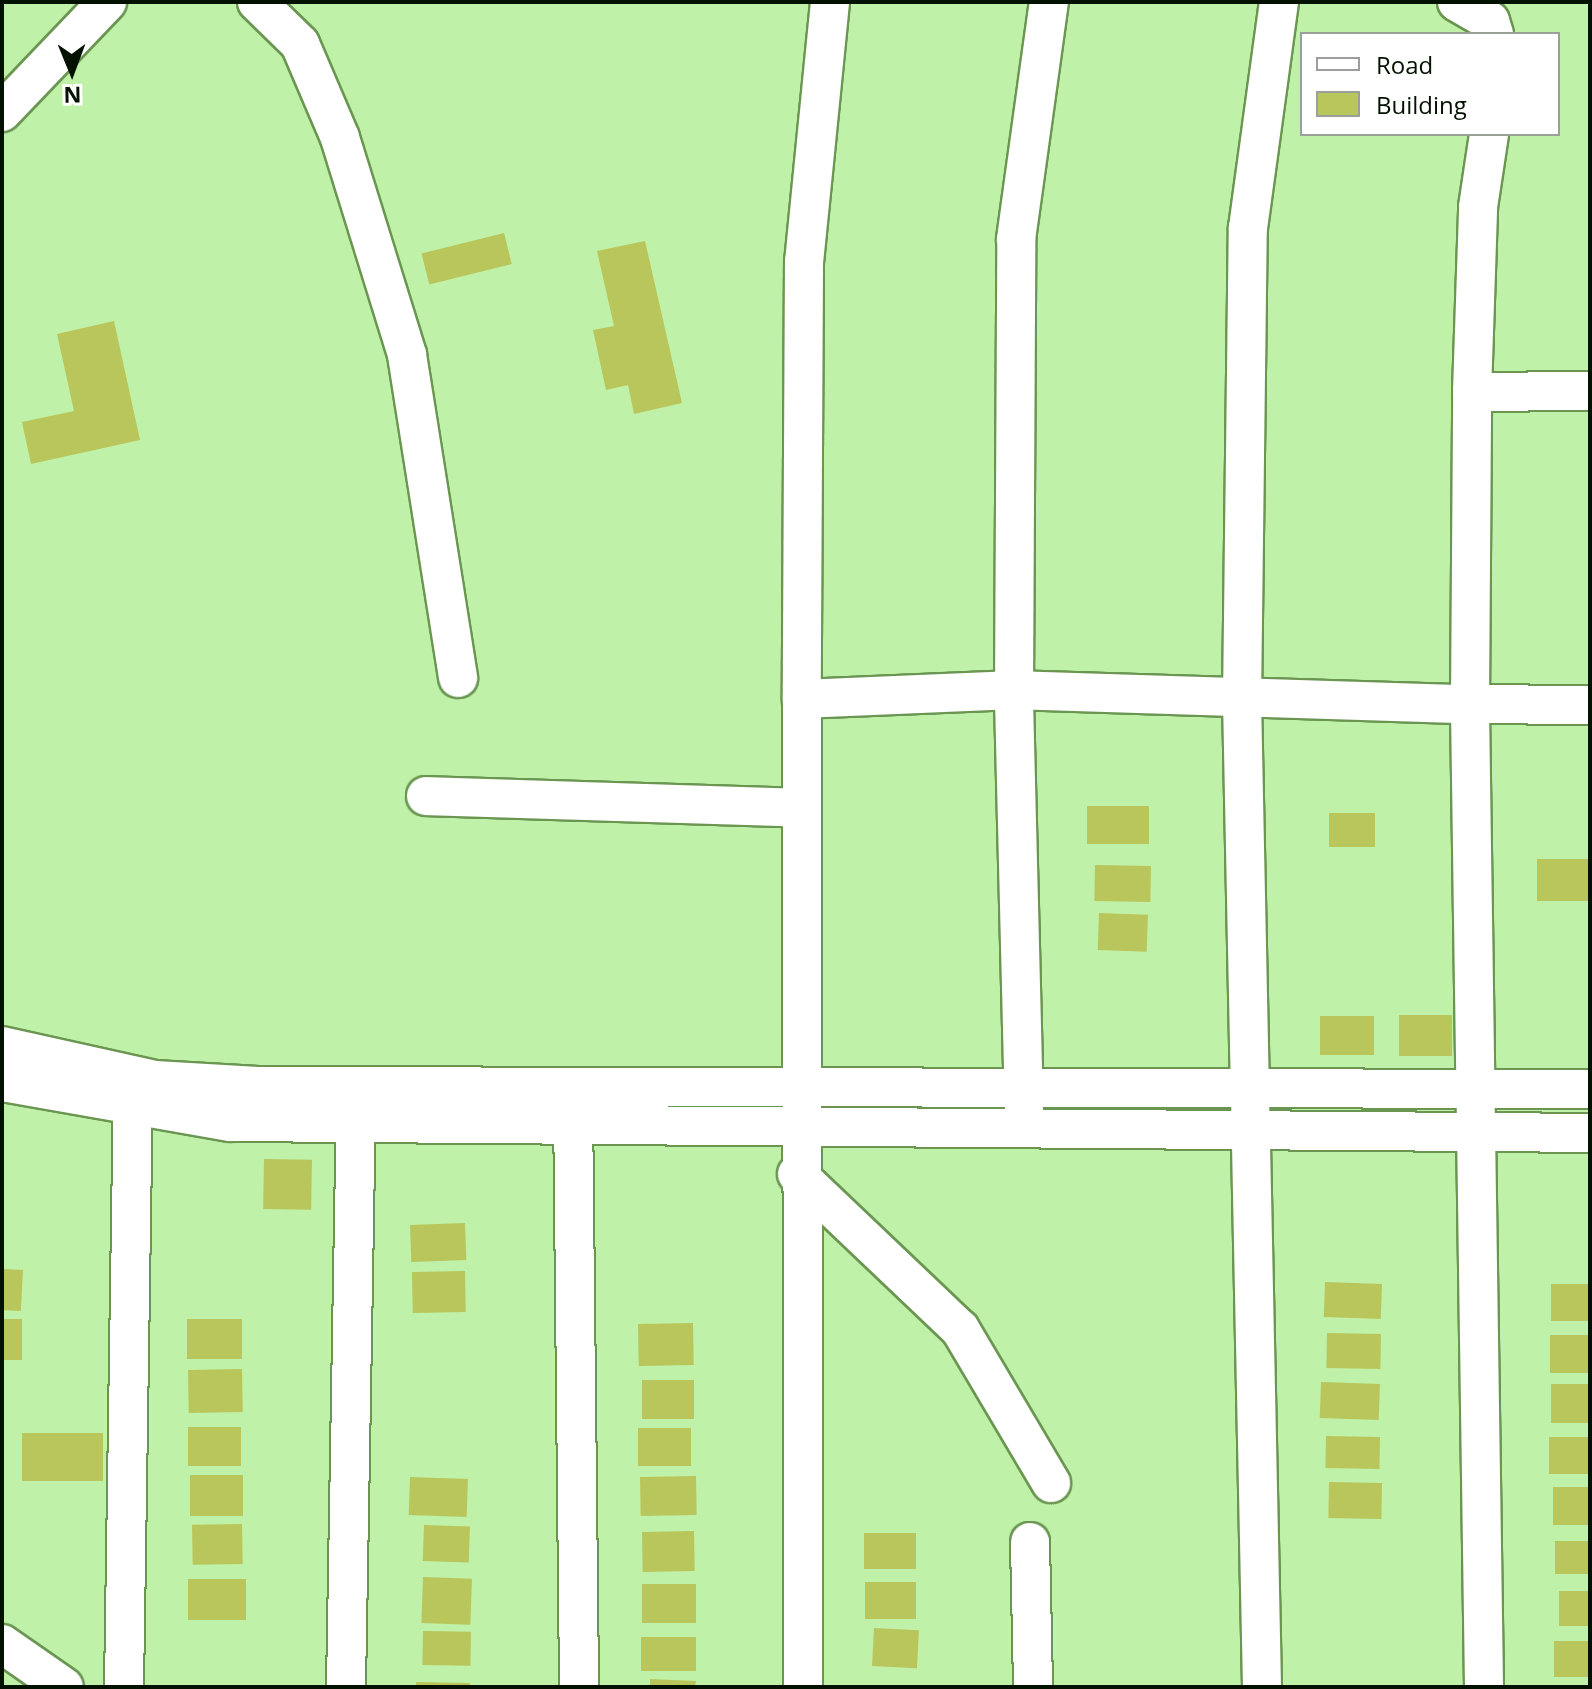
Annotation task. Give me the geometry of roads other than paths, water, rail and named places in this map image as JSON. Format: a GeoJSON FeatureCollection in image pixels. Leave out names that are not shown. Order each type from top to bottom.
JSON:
{"type":"FeatureCollection","features":[{"type":"Feature","properties":{"kind":"street"},"geometry":{"type":"LineString","coordinates":[[2,112],[107,2]]}},
{"type":"Feature","properties":{"kind":"street"},"geometry":{"type":"LineString","coordinates":[[803,1687],[797,1130],[804,261],[830,2]]}},
{"type":"Feature","properties":{"kind":"street"},"geometry":{"type":"LineString","coordinates":[[1023,1127],[1025,1084],[1014,690],[1016,239],[1049,2]]}},
{"type":"Feature","properties":{"kind":"street"},"geometry":{"type":"LineString","coordinates":[[1262,1687],[1242,701],[1248,228],[1279,2]]}},
{"type":"Feature","properties":{"kind":"street"},"geometry":{"type":"LineString","coordinates":[[1457,2],[1490,21],[1493,32]]}},
{"type":"Feature","properties":{"kind":"street"},"geometry":{"type":"LineString","coordinates":[[282,10],[340,138],[407,355],[458,678]]}},
{"type":"Feature","properties":{"kind":"street"},"geometry":{"type":"LineString","coordinates":[[1484,1687],[1470,704],[1472,392],[1478,207],[1489,136]]}},
{"type":"Feature","properties":{"kind":"street"},"geometry":{"type":"LineString","coordinates":[[1472,392],[1590,391]]}},
{"type":"Feature","properties":{"kind":"street"},"geometry":{"type":"LineString","coordinates":[[802,699],[1014,690],[1242,701],[1590,705]]}},
{"type":"Feature","properties":{"kind":"street"},"geometry":{"type":"LineString","coordinates":[[426,796],[801,808]]}},
{"type":"Feature","properties":{"kind":"street"},"geometry":{"type":"LineString","coordinates":[[2,1046],[132,1092],[258,1086],[573,1081],[798,1086],[1025,1084],[1590,1089]]}},
{"type":"Feature","properties":{"kind":"street"},"geometry":{"type":"LineString","coordinates":[[573,1081],[579,1687]]}},
{"type":"Feature","properties":{"kind":"street"},"geometry":{"type":"LineString","coordinates":[[2,1082],[132,1092],[355,1126],[574,1125],[797,1130],[1023,1127],[1590,1133]]}},
{"type":"Feature","properties":{"kind":"street"},"geometry":{"type":"LineString","coordinates":[[346,1687],[357,1085]]}},
{"type":"Feature","properties":{"kind":"street"},"geometry":{"type":"LineString","coordinates":[[124,1687],[132,1092]]}},
{"type":"Feature","properties":{"kind":"street"},"geometry":{"type":"LineString","coordinates":[[797,1174],[960,1329],[1051,1483]]}},
{"type":"Feature","properties":{"kind":"street"},"geometry":{"type":"LineString","coordinates":[[1030,1542],[1033,1687]]}},
{"type":"Feature","properties":{"kind":"street"},"geometry":{"type":"LineString","coordinates":[[2,1644],[64,1687]]}}]}
